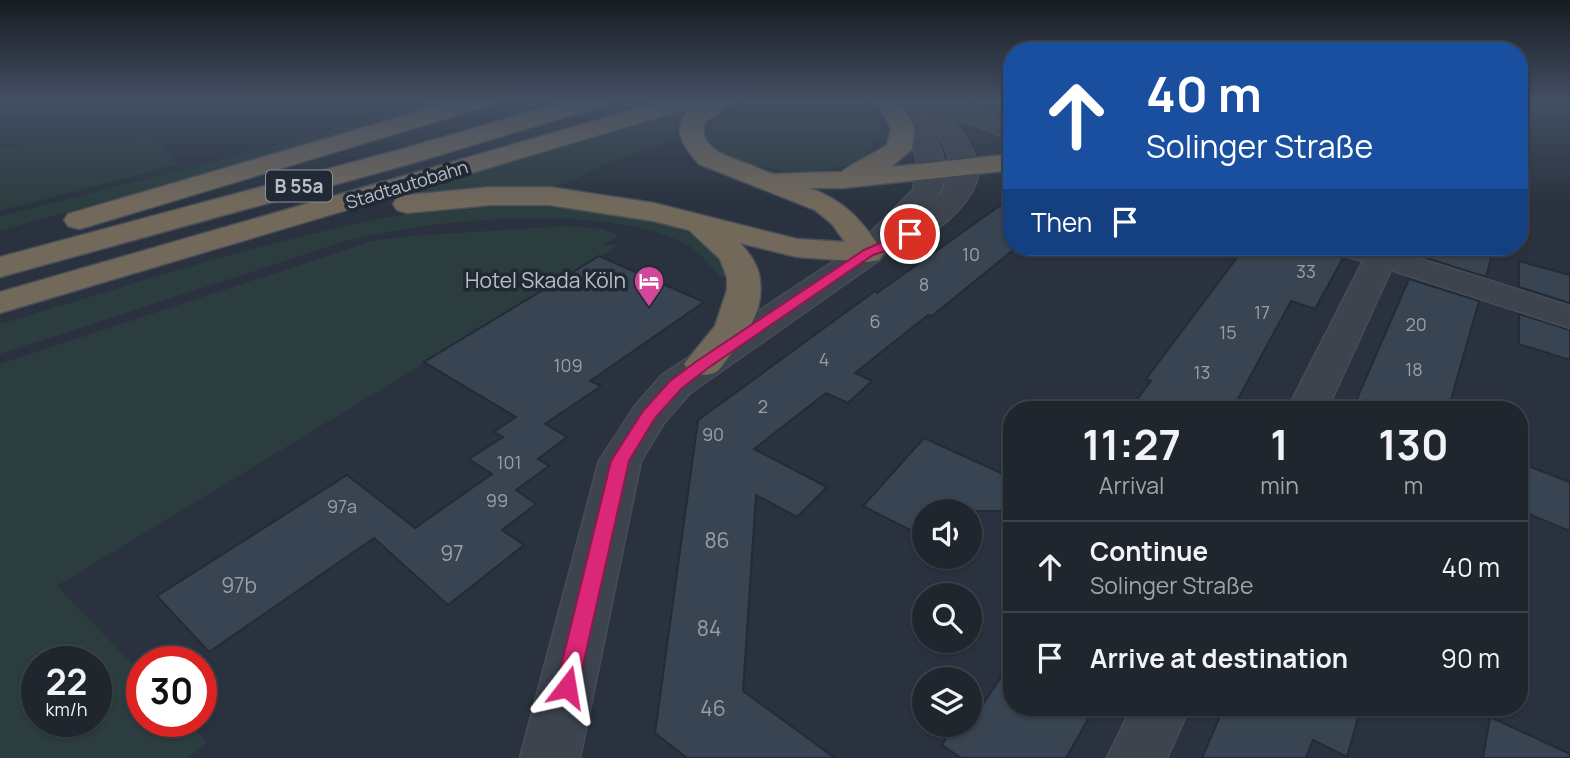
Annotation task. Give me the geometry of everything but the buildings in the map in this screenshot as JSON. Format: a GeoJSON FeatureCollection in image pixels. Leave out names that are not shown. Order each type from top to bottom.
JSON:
{"type":"FeatureCollection","features":[{"type":"Feature","properties":{"kind":"highway"},"geometry":{"type":"LineString","coordinates":[[0,243],[364,135]]}},
{"type":"Feature","properties":{"kind":"highway","name":"Stadtautobahn"},"geometry":{"type":"LineString","coordinates":[[0,267],[477,135]]}},
{"type":"Feature","properties":{"kind":"highway","name":"Stadtautobahn"},"geometry":{"type":"LineString","coordinates":[[0,303],[573,135]]}},
{"type":"Feature","properties":{"kind":"highway"},"geometry":{"type":"LineString","coordinates":[[690,135],[693,144],[708,158],[825,204],[843,218],[868,253]]}},
{"type":"Feature","properties":{"kind":"highway"},"geometry":{"type":"LineString","coordinates":[[820,180],[874,166],[899,149],[901,135]]}},
{"type":"Feature","properties":{"kind":"highway"},"geometry":{"type":"LineString","coordinates":[[763,179],[820,180],[1003,163]]}},
{"type":"Feature","properties":{"kind":"highway"},"geometry":{"type":"LineString","coordinates":[[260,228],[439,199],[549,196],[603,203],[797,248],[868,253]]}},
{"type":"Feature","properties":{"kind":"highway"},"geometry":{"type":"LineString","coordinates":[[695,223],[733,250],[744,274],[736,321],[703,364]]}},
{"type":"Feature","properties":{"kind":"street"},"geometry":{"type":"LineString","coordinates":[[868,253],[926,193],[932,170],[928,149],[921,135]]}},
{"type":"Feature","properties":{"kind":"street"},"geometry":{"type":"LineString","coordinates":[[550,758],[620,461],[649,415],[676,384],[703,364],[868,253],[900,240],[942,209],[963,182],[963,166],[951,135]]}},
{"type":"Feature","properties":{"kind":"street"},"geometry":{"type":"LineString","coordinates":[[1311,401],[1370,256]]}},
{"type":"Feature","properties":{"kind":"street"},"geometry":{"type":"LineString","coordinates":[[1390,256],[1570,317]]}},
{"type":"Feature","properties":{"kind":"street"},"geometry":{"type":"LineString","coordinates":[[1137,758],[1157,716]]}},
{"type":"Feature","properties":{"kind":"shaded area"},"geometry":{"type":"Polygon","coordinates":[[[309,135],[338,135],[0,231],[0,216],[309,135]]]}},
{"type":"Feature","properties":{"kind":"shaded area"},"geometry":{"type":"Polygon","coordinates":[[[604,135],[673,135],[671,140],[613,161],[572,181],[550,187],[474,187],[409,193],[604,135]]]}},
{"type":"Feature","properties":{"kind":"shaded area"},"geometry":{"type":"Polygon","coordinates":[[[707,135],[881,135],[865,154],[875,157],[840,167],[806,171],[773,169],[738,160],[720,153],[707,140],[707,135]]]}},
{"type":"Feature","properties":{"kind":"shaded area"},"geometry":{"type":"Polygon","coordinates":[[[155,136],[178,164],[0,211],[0,148],[155,136]]]}},
{"type":"Feature","properties":{"kind":"shaded area"},"geometry":{"type":"Polygon","coordinates":[[[469,205],[599,211],[666,224],[694,235],[717,250],[732,279],[720,277],[695,250],[685,244],[651,231],[610,223],[565,219],[470,221],[424,226],[346,241],[0,354],[0,324],[291,239],[350,225],[469,205]]]}},
{"type":"Feature","properties":{"kind":"shaded area"},"geometry":{"type":"Polygon","coordinates":[[[567,226],[603,229],[618,236],[604,245],[619,245],[57,586],[126,657],[126,737],[202,737],[207,742],[188,758],[0,758],[0,364],[372,241],[409,236],[567,226]]]}},
{"type":"Feature","properties":{"kind":"place","name":"Hotel Skada Köln"},"geometry":{"type":"Point","coordinates":[649,308]}},
{"type":"Feature","properties":{"kind":"route"},"geometry":{"type":"LineString","coordinates":[[567,687],[620,461],[649,415],[676,384],[703,364],[868,253],[889,246],[910,234]]}}]}
